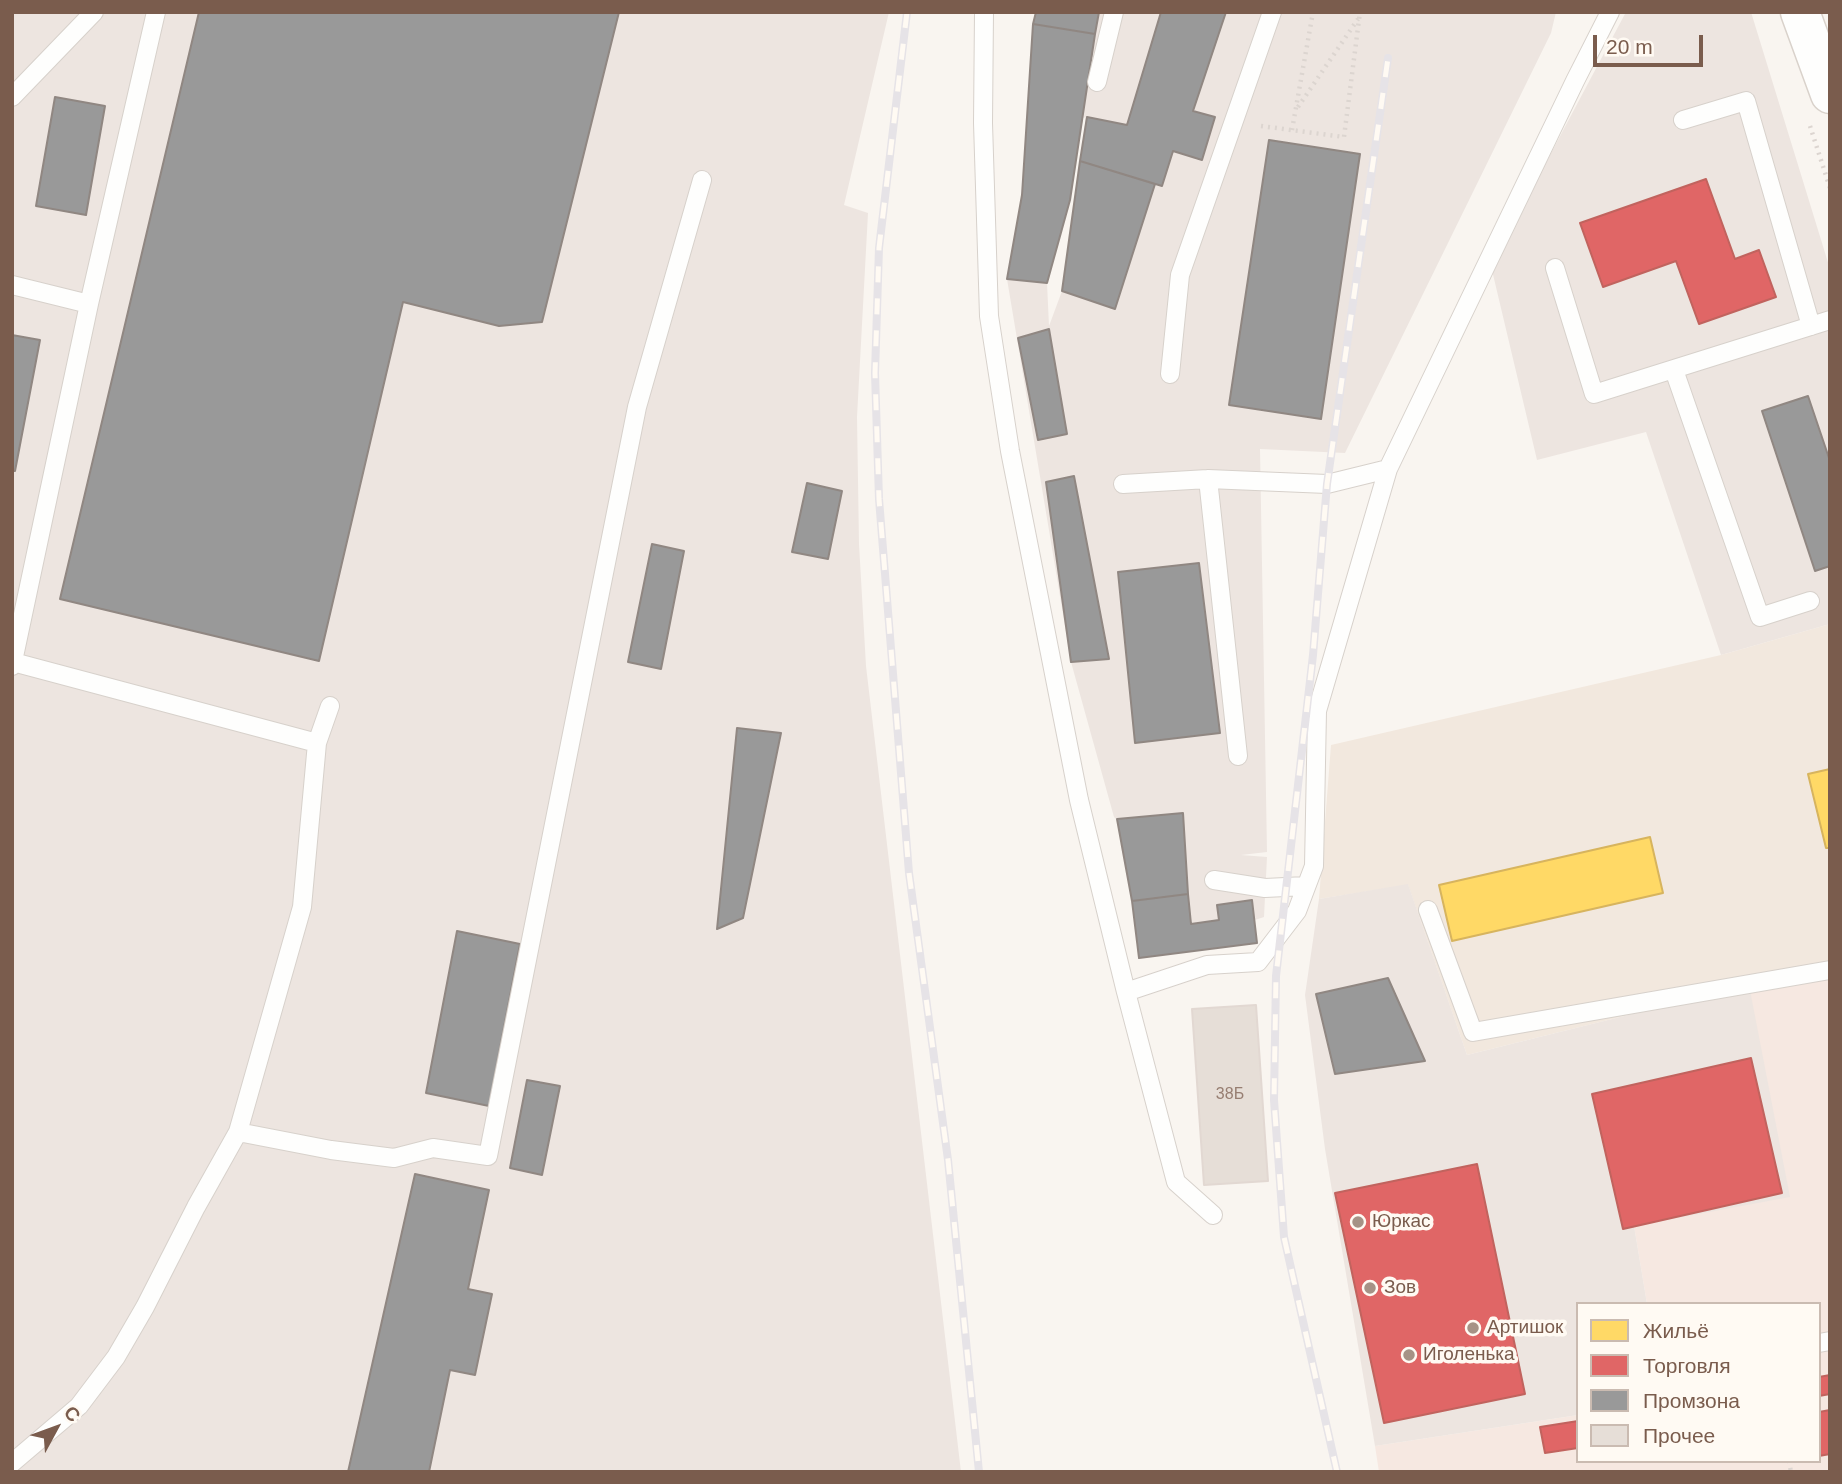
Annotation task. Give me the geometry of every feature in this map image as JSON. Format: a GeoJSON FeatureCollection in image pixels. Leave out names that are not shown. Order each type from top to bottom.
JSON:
{"type":"FeatureCollection","features":[{"type":"Feature","properties":{"kind":"main road"},"geometry":{"type":"LineString","coordinates":[[1800,12],[1830,94]]}},
{"type":"Feature","properties":{"kind":"lane"},"geometry":{"type":"LineString","coordinates":[[12,97],[94,12]]}},
{"type":"Feature","properties":{"kind":"lane"},"geometry":{"type":"LineString","coordinates":[[156,12],[89,304],[13,664],[317,743]]}},
{"type":"Feature","properties":{"kind":"lane"},"geometry":{"type":"LineString","coordinates":[[984,12],[989,316],[1010,451],[1077,786],[1175,1182],[1213,1215]]}},
{"type":"Feature","properties":{"kind":"lane"},"geometry":{"type":"LineString","coordinates":[[1097,82],[1114,12]]}},
{"type":"Feature","properties":{"kind":"lane"},"geometry":{"type":"LineString","coordinates":[[1170,374],[1180,275],[1272,12]]}},
{"type":"Feature","properties":{"kind":"lane"},"geometry":{"type":"LineString","coordinates":[[1126,992],[1207,965],[1258,962],[1297,911],[1314,866],[1317,711],[1388,468],[1610,12]]}},
{"type":"Feature","properties":{"kind":"lane"},"geometry":{"type":"LineString","coordinates":[[1683,120],[1746,101],[1811,326]]}},
{"type":"Feature","properties":{"kind":"lane"},"geometry":{"type":"LineString","coordinates":[[238,1132],[331,1150],[394,1158],[433,1148],[488,1156],[638,407],[702,180]]}},
{"type":"Feature","properties":{"kind":"lane"},"geometry":{"type":"LineString","coordinates":[[1555,268],[1594,394],[1830,320]]}},
{"type":"Feature","properties":{"kind":"lane"},"geometry":{"type":"LineString","coordinates":[[12,285],[89,304]]}},
{"type":"Feature","properties":{"kind":"lane"},"geometry":{"type":"LineString","coordinates":[[1674,370],[1759,617],[1810,601]]}},
{"type":"Feature","properties":{"kind":"lane"},"geometry":{"type":"LineString","coordinates":[[1123,484],[1208,480],[1327,484],[1388,468]]}},
{"type":"Feature","properties":{"kind":"lane"},"geometry":{"type":"LineString","coordinates":[[1208,480],[1238,756]]}},
{"type":"Feature","properties":{"kind":"lane"},"geometry":{"type":"LineString","coordinates":[[12,1463],[79,1406],[116,1357],[238,1132],[302,907],[317,743],[330,706]]}},
{"type":"Feature","properties":{"kind":"lane"},"geometry":{"type":"LineString","coordinates":[[1214,880],[1265,888],[1306,886]]}},
{"type":"Feature","properties":{"kind":"lane"},"geometry":{"type":"LineString","coordinates":[[1428,910],[1473,1032],[1830,970]]}},
{"type":"Feature","properties":{"kind":"path"},"geometry":{"type":"LineString","coordinates":[[1292,130],[1313,12]]}},
{"type":"Feature","properties":{"kind":"path"},"geometry":{"type":"LineString","coordinates":[[1234,123],[1344,137],[1359,15]]}},
{"type":"Feature","properties":{"kind":"path"},"geometry":{"type":"LineString","coordinates":[[1295,111],[1359,15]]}},
{"type":"Feature","properties":{"kind":"shaded area"},"geometry":{"type":"Polygon","coordinates":[[[12,12],[889,12],[844,205],[868,213],[857,417],[859,544],[866,666],[961,1472],[12,1472],[12,12]]]}},
{"type":"Feature","properties":{"kind":"shaded area"},"geometry":{"type":"Polygon","coordinates":[[[1036,12],[1556,12],[1551,33],[1345,453],[1260,449],[1267,852],[1241,855],[1267,857],[1264,917],[1139,958],[1117,820],[1071,662],[1007,279],[1022,195],[1036,12]],[[1086,117],[1083,118],[1070,200],[1047,283],[1049,326],[1062,291],[1086,117]]]}},
{"type":"Feature","properties":{"kind":"shaded area"},"geometry":{"type":"Polygon","coordinates":[[[1626,12],[1751,12],[1830,269],[1830,624],[1721,655],[1646,432],[1537,460],[1491,266],[1626,12]]]}},
{"type":"Feature","properties":{"kind":"shaded area"},"geometry":{"type":"Polygon","coordinates":[[[1830,624],[1830,965],[1467,1055],[1408,885],[1319,899],[1331,745],[1721,655],[1830,624]]]}},
{"type":"Feature","properties":{"kind":"shaded area"},"geometry":{"type":"Polygon","coordinates":[[[1408,884],[1467,1055],[1749,985],[1790,1197],[1634,1226],[1647,1302],[1576,1302],[1576,1415],[1375,1446],[1325,1149],[1305,995],[1319,899],[1408,884]]]}},
{"type":"Feature","properties":{"kind":"shaded area"},"geometry":{"type":"Polygon","coordinates":[[[1830,965],[1830,1472],[1379,1472],[1375,1446],[1576,1415],[1576,1463],[1821,1463],[1821,1302],[1647,1302],[1634,1226],[1749,985],[1830,965]]]}},
{"type":"Feature","properties":{"kind":"building: Жильё"},"geometry":{"type":"Polygon","coordinates":[[[1830,769],[1830,848],[1826,848],[1808,774],[1830,769]]]}},
{"type":"Feature","properties":{"kind":"building: Жильё"},"geometry":{"type":"Polygon","coordinates":[[[1650,837],[1663,893],[1452,941],[1439,885],[1650,837]]]}},
{"type":"Feature","properties":{"kind":"building: Торговля"},"geometry":{"type":"Polygon","coordinates":[[[1706,179],[1735,259],[1759,250],[1776,297],[1699,324],[1676,261],[1603,287],[1580,223],[1706,179]]]}},
{"type":"Feature","properties":{"kind":"building: Торговля"},"geometry":{"type":"Polygon","coordinates":[[[1751,1058],[1782,1193],[1623,1229],[1592,1094],[1751,1058]]]}},
{"type":"Feature","properties":{"kind":"building: Торговля"},"geometry":{"type":"Polygon","coordinates":[[[1477,1164],[1525,1394],[1384,1423],[1335,1193],[1477,1164]]]}},
{"type":"Feature","properties":{"kind":"building: Торговля"},"geometry":{"type":"Polygon","coordinates":[[[1830,1375],[1830,1394],[1821,1396],[1821,1377],[1830,1375]]]}},
{"type":"Feature","properties":{"kind":"building: Торговля"},"geometry":{"type":"Polygon","coordinates":[[[1830,1410],[1830,1454],[1821,1456],[1821,1412],[1830,1410]]]}},
{"type":"Feature","properties":{"kind":"building: Торговля"},"geometry":{"type":"Polygon","coordinates":[[[1576,1421],[1576,1448],[1545,1453],[1540,1427],[1576,1421]]]}},
{"type":"Feature","properties":{"kind":"building: Промзона"},"geometry":{"type":"Polygon","coordinates":[[[199,12],[619,12],[542,322],[499,326],[403,302],[319,661],[60,599],[199,12]]]}},
{"type":"Feature","properties":{"kind":"building: Промзона"},"geometry":{"type":"Polygon","coordinates":[[[1036,12],[1099,12],[1095,34],[1033,24],[1036,12]]]}},
{"type":"Feature","properties":{"kind":"building: Промзона"},"geometry":{"type":"Polygon","coordinates":[[[1161,12],[1226,12],[1193,111],[1215,117],[1202,160],[1173,151],[1162,186],[1080,161],[1087,117],[1127,125],[1161,12]]]}},
{"type":"Feature","properties":{"kind":"building: Промзона"},"geometry":{"type":"Polygon","coordinates":[[[1033,24],[1095,34],[1070,200],[1047,283],[1007,279],[1022,195],[1033,24]]]}},
{"type":"Feature","properties":{"kind":"building: Промзона"},"geometry":{"type":"Polygon","coordinates":[[[55,97],[105,106],[86,215],[36,206],[55,97]]]}},
{"type":"Feature","properties":{"kind":"building: Промзона"},"geometry":{"type":"Polygon","coordinates":[[[1269,140],[1360,154],[1321,419],[1229,405],[1269,140]]]}},
{"type":"Feature","properties":{"kind":"building: Промзона"},"geometry":{"type":"Polygon","coordinates":[[[1080,161],[1155,184],[1115,309],[1062,291],[1080,161]]]}},
{"type":"Feature","properties":{"kind":"building: Промзона"},"geometry":{"type":"Polygon","coordinates":[[[1049,329],[1067,434],[1038,440],[1018,338],[1049,329]]]}},
{"type":"Feature","properties":{"kind":"building: Промзона"},"geometry":{"type":"Polygon","coordinates":[[[12,335],[40,340],[15,471],[12,471],[12,335]]]}},
{"type":"Feature","properties":{"kind":"building: Промзона"},"geometry":{"type":"Polygon","coordinates":[[[1808,396],[1830,461],[1830,566],[1815,571],[1762,411],[1808,396]]]}},
{"type":"Feature","properties":{"kind":"building: Промзона"},"geometry":{"type":"Polygon","coordinates":[[[1074,476],[1109,659],[1071,662],[1046,482],[1074,476]]]}},
{"type":"Feature","properties":{"kind":"building: Промзона"},"geometry":{"type":"Polygon","coordinates":[[[807,483],[842,491],[828,559],[792,552],[807,483]]]}},
{"type":"Feature","properties":{"kind":"building: Промзона"},"geometry":{"type":"Polygon","coordinates":[[[652,544],[684,551],[661,669],[628,662],[652,544]]]}},
{"type":"Feature","properties":{"kind":"building: Промзона"},"geometry":{"type":"Polygon","coordinates":[[[1199,563],[1220,733],[1135,743],[1118,572],[1199,563]]]}},
{"type":"Feature","properties":{"kind":"building: Промзона"},"geometry":{"type":"Polygon","coordinates":[[[737,728],[781,733],[743,918],[717,929],[737,728]]]}},
{"type":"Feature","properties":{"kind":"building: Промзона"},"geometry":{"type":"Polygon","coordinates":[[[1183,813],[1188,894],[1132,901],[1117,819],[1183,813]]]}},
{"type":"Feature","properties":{"kind":"building: Промзона"},"geometry":{"type":"Polygon","coordinates":[[[1188,894],[1191,924],[1219,920],[1217,905],[1252,900],[1257,943],[1139,958],[1132,901],[1188,894]]]}},
{"type":"Feature","properties":{"kind":"building: Промзона"},"geometry":{"type":"Polygon","coordinates":[[[457,931],[520,944],[489,1106],[426,1093],[457,931]]]}},
{"type":"Feature","properties":{"kind":"building: Промзона"},"geometry":{"type":"Polygon","coordinates":[[[1388,978],[1425,1061],[1335,1074],[1316,994],[1388,978]]]}},
{"type":"Feature","properties":{"kind":"building: Промзона"},"geometry":{"type":"Polygon","coordinates":[[[527,1080],[560,1086],[542,1175],[510,1168],[527,1080]]]}},
{"type":"Feature","properties":{"kind":"building: Промзона"},"geometry":{"type":"Polygon","coordinates":[[[415,1174],[489,1190],[468,1289],[492,1294],[475,1375],[450,1370],[429,1472],[348,1472],[415,1174]]]}},
{"type":"Feature","properties":{"kind":"building: Прочее"},"geometry":{"type":"Polygon","coordinates":[[[1256,1005],[1268,1181],[1204,1185],[1192,1009],[1256,1005]]]}},
{"type":"Feature","properties":{"kind":"railway"},"geometry":{"type":"LineString","coordinates":[[907,12],[879,248],[875,373],[879,499],[909,873],[948,1160],[979,1472]]}},
{"type":"Feature","properties":{"kind":"railway"},"geometry":{"type":"LineString","coordinates":[[1337,1472],[1284,1237],[1274,1100],[1276,976],[1313,655],[1327,484],[1388,58]]}},
{"type":"Feature","properties":{"kind":"place","name":"Юркас"},"geometry":{"type":"Point","coordinates":[1358,1222]}},
{"type":"Feature","properties":{"kind":"place","name":"Зов"},"geometry":{"type":"Point","coordinates":[1370,1288]}},
{"type":"Feature","properties":{"kind":"place","name":"Артишок"},"geometry":{"type":"Point","coordinates":[1473,1328]}},
{"type":"Feature","properties":{"kind":"place","name":"Иголенька"},"geometry":{"type":"Point","coordinates":[1409,1355]}}]}
